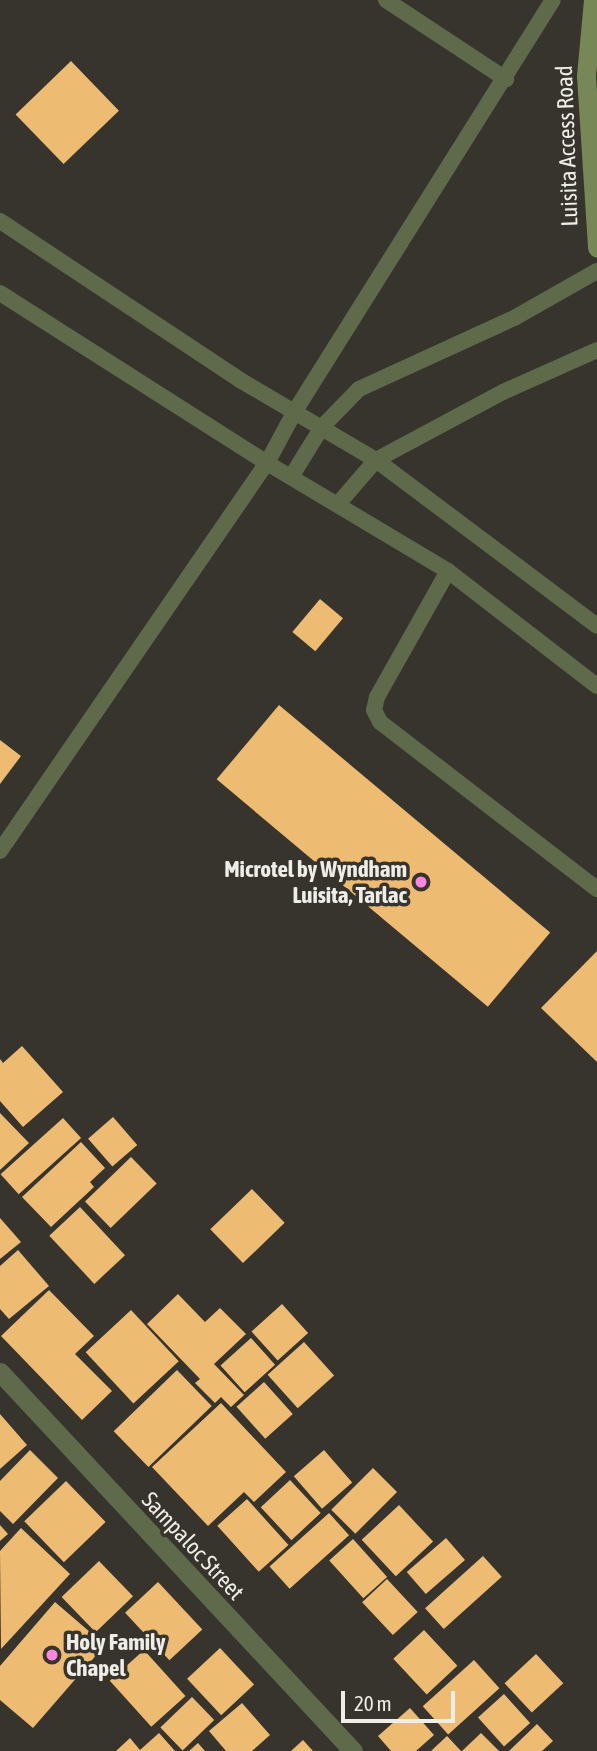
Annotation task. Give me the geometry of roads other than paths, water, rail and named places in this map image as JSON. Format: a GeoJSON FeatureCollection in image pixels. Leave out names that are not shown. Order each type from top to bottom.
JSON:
{"type":"FeatureCollection","features":[{"type":"Feature","properties":{"kind":"main road","name":"Luisita Access Road"},"geometry":{"type":"LineString","coordinates":[[593,0],[586,76],[597,248]]}},
{"type":"Feature","properties":{"kind":"street","name":"Sampaloc Street"},"geometry":{"type":"LineString","coordinates":[[0,1372],[353,1751]]}},
{"type":"Feature","properties":{"kind":"lane"},"geometry":{"type":"LineString","coordinates":[[386,0],[506,79]]}},
{"type":"Feature","properties":{"kind":"lane"},"geometry":{"type":"LineString","coordinates":[[0,851],[267,463],[295,411],[506,79],[552,0]]}},
{"type":"Feature","properties":{"kind":"lane"},"geometry":{"type":"LineString","coordinates":[[0,221],[165,332],[376,460],[597,626]]}},
{"type":"Feature","properties":{"kind":"lane"},"geometry":{"type":"LineString","coordinates":[[291,477],[322,427],[359,388],[516,317],[597,271]]}},
{"type":"Feature","properties":{"kind":"lane"},"geometry":{"type":"LineString","coordinates":[[0,293],[267,463],[448,571],[597,686]]}},
{"type":"Feature","properties":{"kind":"lane"},"geometry":{"type":"LineString","coordinates":[[338,504],[376,460],[503,392],[597,350]]}},
{"type":"Feature","properties":{"kind":"lane"},"geometry":{"type":"LineString","coordinates":[[448,571],[377,698],[374,710],[380,722],[597,889]]}},
{"type":"Feature","properties":{"kind":"place","name":"Microtel by Wyndham Luisita, Tarlac"},"geometry":{"type":"Point","coordinates":[421,882]}},
{"type":"Feature","properties":{"kind":"place","name":"Holy Family Chapel"},"geometry":{"type":"Point","coordinates":[52,1655]}}]}
